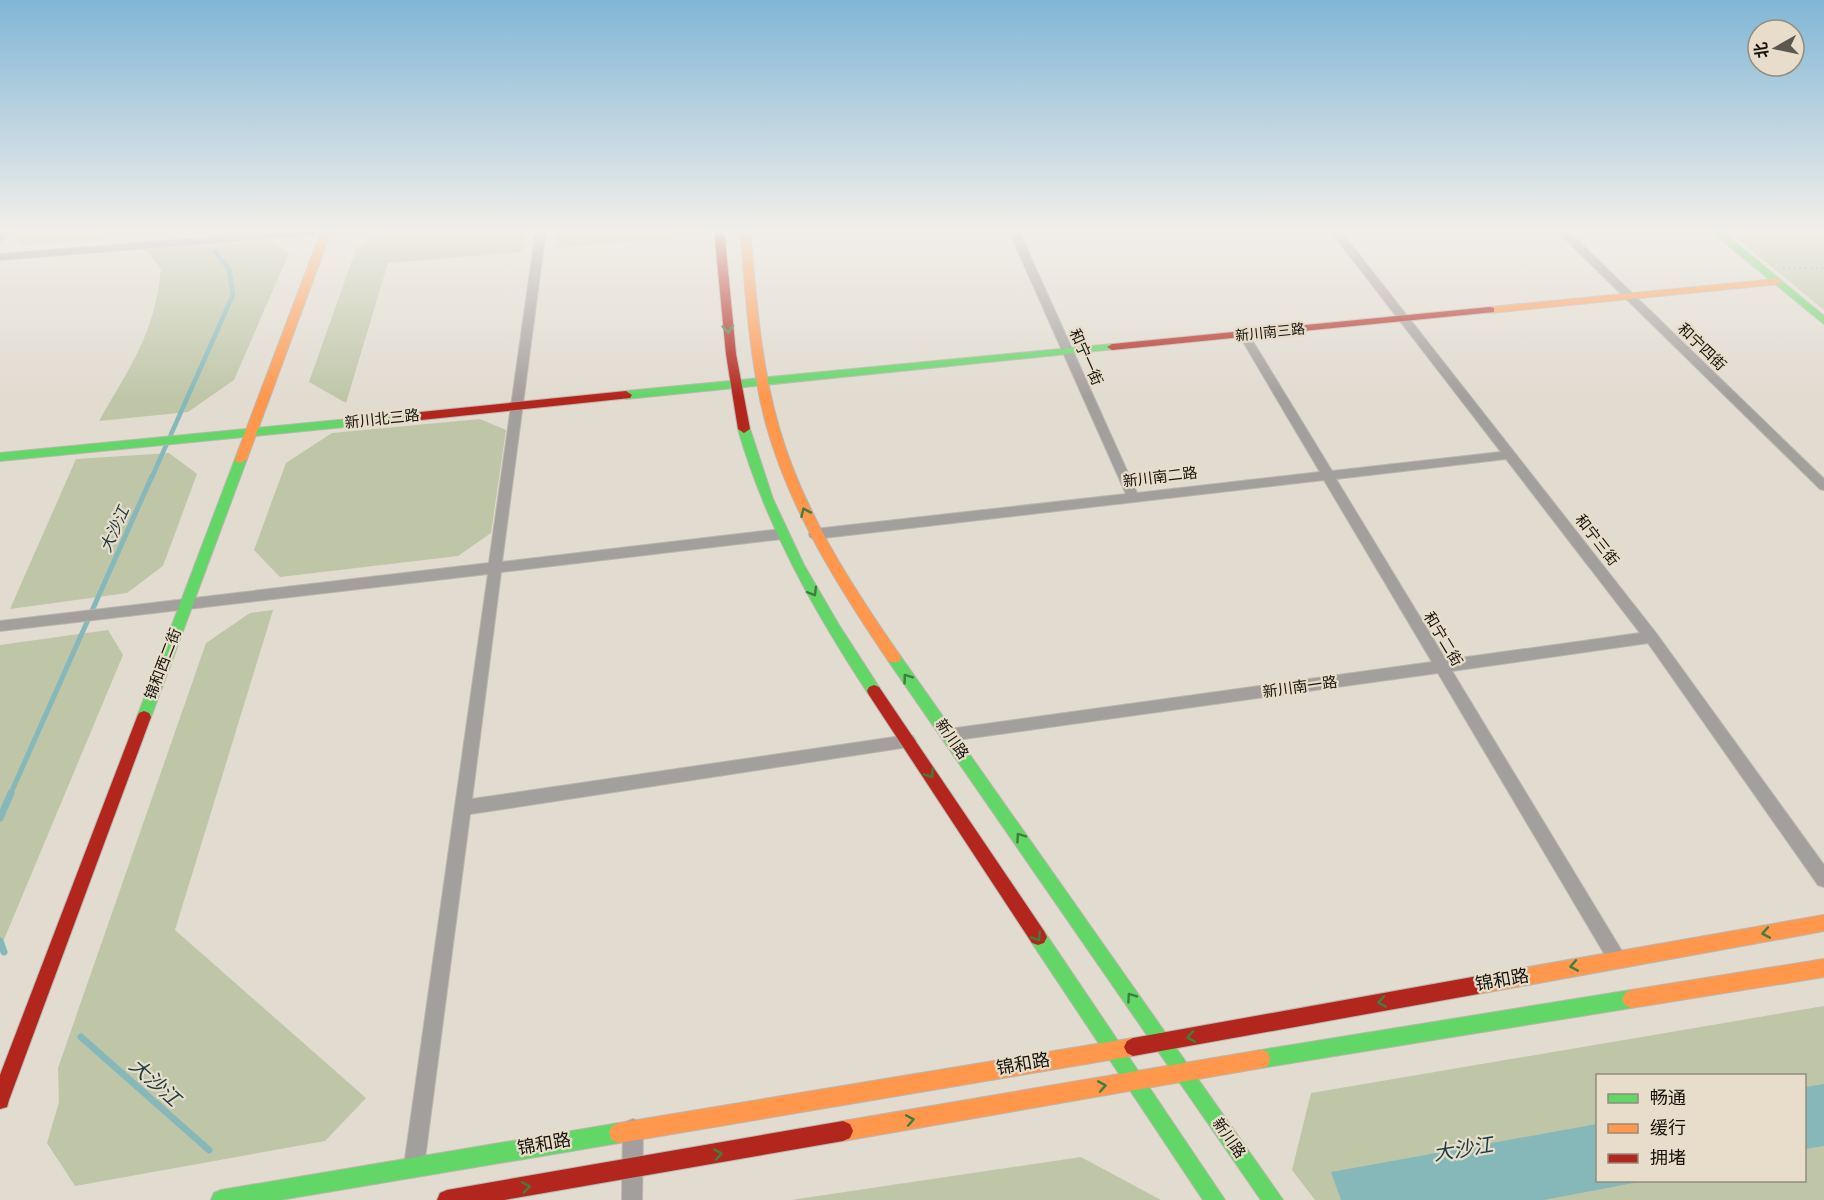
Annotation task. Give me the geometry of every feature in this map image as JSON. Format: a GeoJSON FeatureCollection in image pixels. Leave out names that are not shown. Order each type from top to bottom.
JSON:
{"type":"FeatureCollection","features":[{"type":"Feature","properties":{"kind":"street","name":"锦和西二街"},"geometry":{"type":"LineString","coordinates":[[0,1100],[306,285]]}},
{"type":"Feature","properties":{"kind":"street"},"geometry":{"type":"LineString","coordinates":[[414,1166],[533,285]]}},
{"type":"Feature","properties":{"kind":"street"},"geometry":{"type":"LineString","coordinates":[[724,285],[733,385],[759,476],[782,534],[806,581],[837,632],[1111,1049],[1215,1200]]}},
{"type":"Feature","properties":{"kind":"street","name":"新川路"},"geometry":{"type":"LineString","coordinates":[[752,285],[769,416],[789,477],[815,534],[869,625],[949,735],[1273,1200]]}},
{"type":"Feature","properties":{"kind":"street","name":"和宁一街"},"geometry":{"type":"LineString","coordinates":[[1038,285],[1133,497]]}},
{"type":"Feature","properties":{"kind":"street","name":"和宁三街"},"geometry":{"type":"LineString","coordinates":[[1377,285],[1651,637],[1824,879]]}},
{"type":"Feature","properties":{"kind":"street","name":"和宁四街"},"geometry":{"type":"LineString","coordinates":[[1617,285],[1824,486]]}},
{"type":"Feature","properties":{"kind":"street","name":"新川南三路"},"geometry":{"type":"LineString","coordinates":[[763,382],[1748,285]]}},
{"type":"Feature","properties":{"kind":"street"},"geometry":{"type":"LineString","coordinates":[[1782,285],[1824,321]]}},
{"type":"Feature","properties":{"kind":"street","name":"和宁二街"},"geometry":{"type":"LineString","coordinates":[[1244,335],[1617,959]]}},
{"type":"Feature","properties":{"kind":"street","name":"新川北三路"},"geometry":{"type":"LineString","coordinates":[[0,457],[763,382]]}},
{"type":"Feature","properties":{"kind":"street","name":"新川南二路"},"geometry":{"type":"LineString","coordinates":[[815,534],[1325,474],[1509,455]]}},
{"type":"Feature","properties":{"kind":"street"},"geometry":{"type":"LineString","coordinates":[[0,626],[782,534]]}},
{"type":"Feature","properties":{"kind":"street","name":"新川南一路"},"geometry":{"type":"LineString","coordinates":[[949,735],[1651,637]]}},
{"type":"Feature","properties":{"kind":"street"},"geometry":{"type":"LineString","coordinates":[[462,808],[909,741]]}},
{"type":"Feature","properties":{"kind":"street","name":"锦和路"},"geometry":{"type":"LineString","coordinates":[[221,1200],[1162,1042],[1824,923]]}},
{"type":"Feature","properties":{"kind":"street"},"geometry":{"type":"LineString","coordinates":[[447,1200],[1133,1080],[1824,968]]}},
{"type":"Feature","properties":{"kind":"street"},"geometry":{"type":"LineString","coordinates":[[632,1200],[633,1129]]}},
{"type":"Feature","properties":{"kind":"green space"},"geometry":{"type":"Polygon","coordinates":[[[159,285],[275,285],[234,380],[188,412],[99,421],[139,349],[147,331],[159,285]]]}},
{"type":"Feature","properties":{"kind":"green space"},"geometry":{"type":"Polygon","coordinates":[[[343,285],[381,285],[346,403],[309,382],[343,285]]]}},
{"type":"Feature","properties":{"kind":"green space"},"geometry":{"type":"Polygon","coordinates":[[[1794,285],[1824,285],[1824,310],[1794,285]]]}},
{"type":"Feature","properties":{"kind":"green space"},"geometry":{"type":"Polygon","coordinates":[[[480,419],[506,430],[491,533],[458,556],[280,577],[254,550],[286,463],[332,433],[480,419]]]}},
{"type":"Feature","properties":{"kind":"green space"},"geometry":{"type":"Polygon","coordinates":[[[169,453],[197,474],[163,566],[127,593],[10,609],[76,459],[169,453]]]}},
{"type":"Feature","properties":{"kind":"green space"},"geometry":{"type":"Polygon","coordinates":[[[273,610],[175,930],[366,1098],[325,1141],[75,1186],[47,1143],[59,1102],[58,1068],[206,643],[250,613],[273,610]]]}},
{"type":"Feature","properties":{"kind":"green space"},"geometry":{"type":"Polygon","coordinates":[[[108,630],[123,655],[0,949],[0,645],[108,630]]]}},
{"type":"Feature","properties":{"kind":"green space"},"geometry":{"type":"Polygon","coordinates":[[[1824,1006],[1824,1200],[1315,1200],[1292,1170],[1311,1093],[1824,1006]]]}},
{"type":"Feature","properties":{"kind":"green space"},"geometry":{"type":"Polygon","coordinates":[[[1081,1157],[1161,1200],[791,1200],[1081,1157]]]}},
{"type":"Feature","properties":{"kind":"water"},"geometry":{"type":"Polygon","coordinates":[[[1824,1084],[1824,1146],[1806,1149],[1806,1087],[1824,1084]]]}},
{"type":"Feature","properties":{"kind":"water"},"geometry":{"type":"Polygon","coordinates":[[[1596,1124],[1596,1182],[1639,1182],[1544,1200],[1341,1200],[1331,1172],[1596,1124]]]}},
{"type":"Feature","properties":{"kind":"waterway","name":"大沙江"},"geometry":{"type":"LineString","coordinates":[[152,477],[233,295],[231,285]]}},
{"type":"Feature","properties":{"kind":"waterway","name":"大沙江"},"geometry":{"type":"LineString","coordinates":[[10,795],[152,476]]}},
{"type":"Feature","properties":{"kind":"waterway","name":"大沙江"},"geometry":{"type":"LineString","coordinates":[[0,818],[11,793]]}},
{"type":"Feature","properties":{"kind":"waterway","name":"大沙江"},"geometry":{"type":"LineString","coordinates":[[0,941],[4,952]]}},
{"type":"Feature","properties":{"kind":"waterway","name":"大沙江"},"geometry":{"type":"LineString","coordinates":[[81,1037],[209,1150]]}},
{"type":"Feature","properties":{"kind":"traffic: fast"},"geometry":{"type":"LineString","coordinates":[[1781,285],[1824,321]]}},
{"type":"Feature","properties":{"kind":"traffic: fast"},"geometry":{"type":"LineString","coordinates":[[626,395],[1112,347]]}},
{"type":"Feature","properties":{"kind":"traffic: fast"},"geometry":{"type":"LineString","coordinates":[[0,457],[421,416]]}},
{"type":"Feature","properties":{"kind":"traffic: fast"},"geometry":{"type":"LineString","coordinates":[[744,429],[754,464],[781,532],[815,598],[874,691]]}},
{"type":"Feature","properties":{"kind":"traffic: fast"},"geometry":{"type":"LineString","coordinates":[[144,717],[241,459]]}},
{"type":"Feature","properties":{"kind":"traffic: fast"},"geometry":{"type":"LineString","coordinates":[[894,658],[1273,1200]]}},
{"type":"Feature","properties":{"kind":"traffic: fast"},"geometry":{"type":"LineString","coordinates":[[1038,937],[1215,1200]]}},
{"type":"Feature","properties":{"kind":"traffic: fast"},"geometry":{"type":"LineString","coordinates":[[1261,1059],[1631,999]]}},
{"type":"Feature","properties":{"kind":"traffic: fast"},"geometry":{"type":"LineString","coordinates":[[221,1200],[619,1133]]}},
{"type":"Feature","properties":{"kind":"traffic: slow"},"geometry":{"type":"LineString","coordinates":[[241,459],[306,285]]}},
{"type":"Feature","properties":{"kind":"traffic: slow"},"geometry":{"type":"LineString","coordinates":[[750,285],[765,396],[790,478],[815,532],[845,584],[894,658]]}},
{"type":"Feature","properties":{"kind":"traffic: slow"},"geometry":{"type":"LineString","coordinates":[[1490,310],[1746,285]]}},
{"type":"Feature","properties":{"kind":"traffic: slow"},"geometry":{"type":"LineString","coordinates":[[1478,985],[1824,923]]}},
{"type":"Feature","properties":{"kind":"traffic: slow"},"geometry":{"type":"LineString","coordinates":[[1631,999],[1824,968]]}},
{"type":"Feature","properties":{"kind":"traffic: slow"},"geometry":{"type":"LineString","coordinates":[[619,1133],[1133,1047]]}},
{"type":"Feature","properties":{"kind":"traffic: slow"},"geometry":{"type":"LineString","coordinates":[[843,1131],[1261,1059]]}},
{"type":"Feature","properties":{"kind":"traffic: jam"},"geometry":{"type":"LineString","coordinates":[[724,285],[731,354],[744,429]]}},
{"type":"Feature","properties":{"kind":"traffic: jam"},"geometry":{"type":"LineString","coordinates":[[1112,347],[1490,310]]}},
{"type":"Feature","properties":{"kind":"traffic: jam"},"geometry":{"type":"LineString","coordinates":[[421,416],[626,395]]}},
{"type":"Feature","properties":{"kind":"traffic: jam"},"geometry":{"type":"LineString","coordinates":[[874,691],[1038,937]]}},
{"type":"Feature","properties":{"kind":"traffic: jam"},"geometry":{"type":"LineString","coordinates":[[0,1100],[144,717]]}},
{"type":"Feature","properties":{"kind":"traffic: jam"},"geometry":{"type":"LineString","coordinates":[[1133,1047],[1478,985]]}},
{"type":"Feature","properties":{"kind":"traffic: jam"},"geometry":{"type":"LineString","coordinates":[[447,1200],[843,1131]]}}]}
